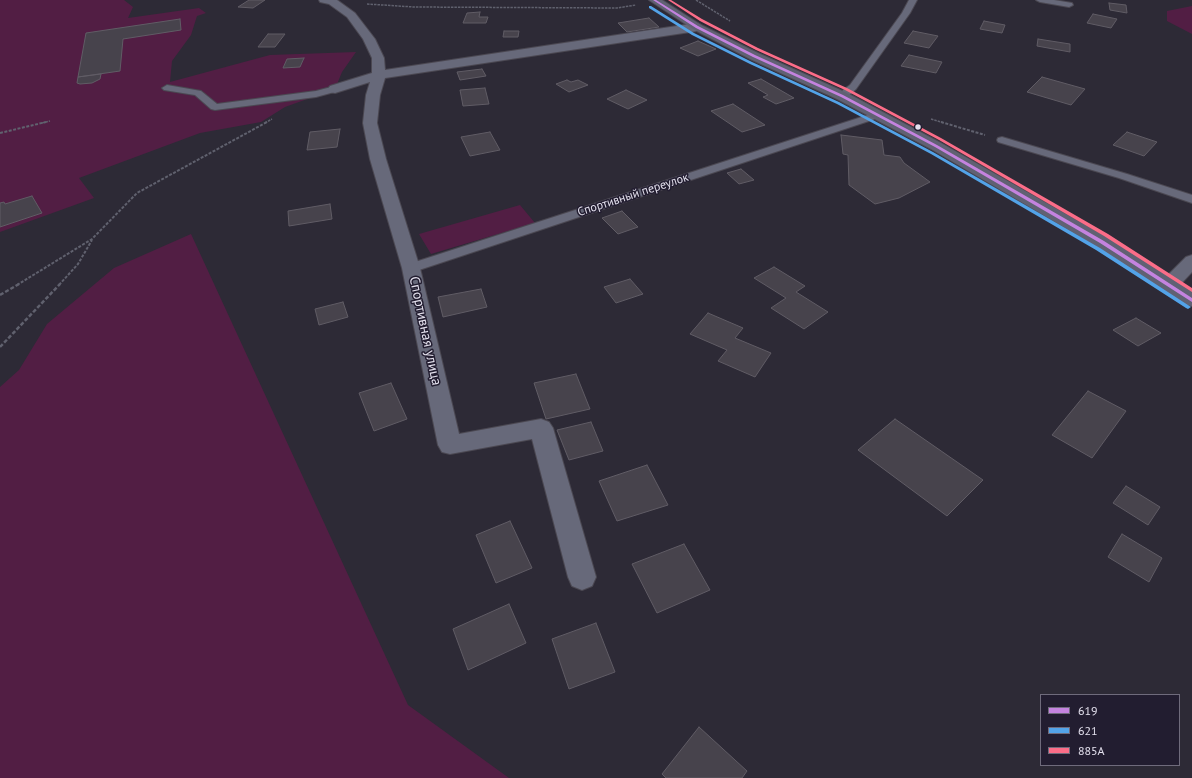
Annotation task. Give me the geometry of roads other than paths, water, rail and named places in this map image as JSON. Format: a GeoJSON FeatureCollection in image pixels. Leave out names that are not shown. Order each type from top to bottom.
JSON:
{"type":"FeatureCollection","features":[{"type":"Feature","properties":{"kind":"main road"},"geometry":{"type":"LineString","coordinates":[[654,0],[697,27],[754,56],[842,96],[877,114],[1102,242],[1192,300]]}},
{"type":"Feature","properties":{"kind":"street","name":"Спортивная улица"},"geometry":{"type":"LineString","coordinates":[[328,1],[351,15],[369,39],[378,58],[379,75],[373,95],[370,124],[378,160],[411,268],[450,445],[541,428],[582,577]]}},
{"type":"Feature","properties":{"kind":"street"},"geometry":{"type":"LineString","coordinates":[[335,89],[379,75],[697,27]]}},
{"type":"Feature","properties":{"kind":"street"},"geometry":{"type":"LineString","coordinates":[[1169,285],[1192,261]]}},
{"type":"Feature","properties":{"kind":"lane"},"geometry":{"type":"LineString","coordinates":[[842,96],[853,87],[906,13],[913,0]]}},
{"type":"Feature","properties":{"kind":"lane"},"geometry":{"type":"LineString","coordinates":[[1040,0],[1069,5]]}},
{"type":"Feature","properties":{"kind":"lane"},"geometry":{"type":"LineString","coordinates":[[167,88],[198,93],[215,107],[316,94],[335,89]]}},
{"type":"Feature","properties":{"kind":"lane","name":"Спортивный переулок"},"geometry":{"type":"LineString","coordinates":[[411,268],[877,114]]}},
{"type":"Feature","properties":{"kind":"lane"},"geometry":{"type":"LineString","coordinates":[[1002,140],[1123,176],[1192,199]]}}]}
